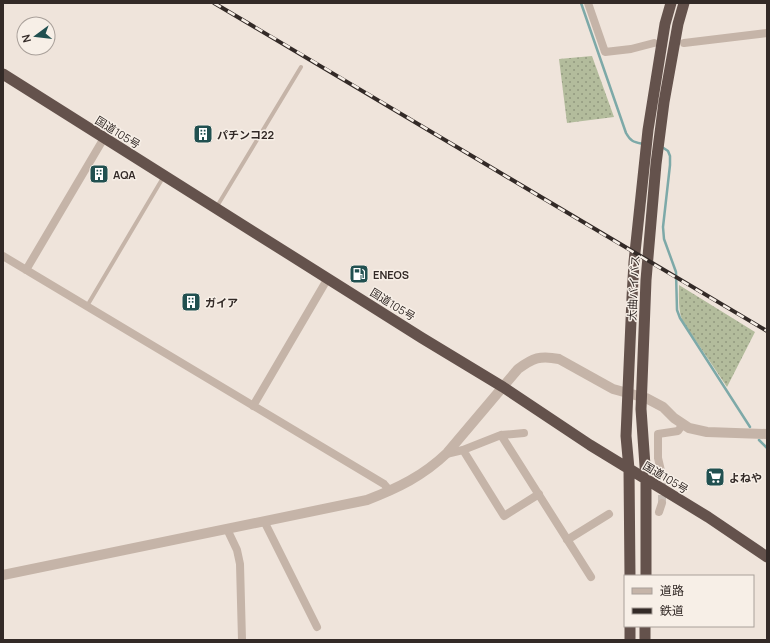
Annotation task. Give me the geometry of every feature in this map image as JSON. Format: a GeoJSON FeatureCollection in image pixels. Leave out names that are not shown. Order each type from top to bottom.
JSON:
{"type":"FeatureCollection","features":[{"type":"Feature","properties":{"kind":"highway","name":"大曲バイパス"},"geometry":{"type":"LineString","coordinates":[[630,575],[629,469],[626,436],[636,240],[648,130],[665,24],[671,3]]}},
{"type":"Feature","properties":{"kind":"highway","name":"大曲バイパス"},"geometry":{"type":"LineString","coordinates":[[646,575],[646,480],[641,409],[646,280],[656,164],[664,102],[678,24],[684,3]]}},
{"type":"Feature","properties":{"kind":"highway","name":"国道105号"},"geometry":{"type":"LineString","coordinates":[[3,74],[422,338],[503,387],[590,445],[766,554]]}},
{"type":"Feature","properties":{"kind":"highway"},"geometry":{"type":"LineString","coordinates":[[630,627],[630,640]]}},
{"type":"Feature","properties":{"kind":"highway"},"geometry":{"type":"LineString","coordinates":[[645,627],[645,640]]}},
{"type":"Feature","properties":{"kind":"street"},"geometry":{"type":"LineString","coordinates":[[588,3],[606,52],[654,43]]}},
{"type":"Feature","properties":{"kind":"street"},"geometry":{"type":"LineString","coordinates":[[684,43],[767,33]]}},
{"type":"Feature","properties":{"kind":"street"},"geometry":{"type":"LineString","coordinates":[[26,270],[104,138]]}},
{"type":"Feature","properties":{"kind":"street"},"geometry":{"type":"LineString","coordinates":[[3,256],[384,484],[390,491]]}},
{"type":"Feature","properties":{"kind":"street"},"geometry":{"type":"LineString","coordinates":[[253,406],[328,278]]}},
{"type":"Feature","properties":{"kind":"street"},"geometry":{"type":"LineString","coordinates":[[3,575],[367,500],[390,491],[416,478],[437,463],[518,369],[530,361],[540,357],[559,359],[613,389],[646,398],[663,407],[674,418],[689,428],[707,432],[767,434]]}},
{"type":"Feature","properties":{"kind":"street"},"geometry":{"type":"LineString","coordinates":[[662,475],[658,458],[658,434],[678,431],[683,424]]}},
{"type":"Feature","properties":{"kind":"street"},"geometry":{"type":"LineString","coordinates":[[446,454],[462,450],[501,435],[524,432]]}},
{"type":"Feature","properties":{"kind":"street"},"geometry":{"type":"LineString","coordinates":[[501,435],[591,577]]}},
{"type":"Feature","properties":{"kind":"street"},"geometry":{"type":"LineString","coordinates":[[462,450],[504,516],[539,494]]}},
{"type":"Feature","properties":{"kind":"street"},"geometry":{"type":"LineString","coordinates":[[659,512],[662,503]]}},
{"type":"Feature","properties":{"kind":"street"},"geometry":{"type":"LineString","coordinates":[[567,540],[609,514]]}},
{"type":"Feature","properties":{"kind":"street"},"geometry":{"type":"LineString","coordinates":[[264,521],[317,627]]}},
{"type":"Feature","properties":{"kind":"street"},"geometry":{"type":"LineString","coordinates":[[228,529],[237,550],[240,564],[242,640]]}},
{"type":"Feature","properties":{"kind":"lane"},"geometry":{"type":"LineString","coordinates":[[216,208],[301,67]]}},
{"type":"Feature","properties":{"kind":"lane"},"geometry":{"type":"LineString","coordinates":[[86,306],[164,176]]}},
{"type":"Feature","properties":{"kind":"green space"},"geometry":{"type":"Polygon","coordinates":[[[592,56],[614,117],[567,123],[559,59],[592,56]]]}},
{"type":"Feature","properties":{"kind":"green space"},"geometry":{"type":"Polygon","coordinates":[[[679,285],[755,332],[727,387],[682,320],[679,307],[679,285]]]}},
{"type":"Feature","properties":{"kind":"waterway"},"geometry":{"type":"LineString","coordinates":[[581,3],[626,133],[633,141],[643,144]]}},
{"type":"Feature","properties":{"kind":"waterway"},"geometry":{"type":"LineString","coordinates":[[662,147],[668,151],[670,156],[663,227],[664,239],[676,272],[677,310],[680,318],[750,427]]}},
{"type":"Feature","properties":{"kind":"waterway"},"geometry":{"type":"LineString","coordinates":[[759,440],[767,448]]}},
{"type":"Feature","properties":{"kind":"tunnel"},"geometry":{"type":"LineString","coordinates":[[662,475],[662,503]]}},
{"type":"Feature","properties":{"kind":"railway"},"geometry":{"type":"LineString","coordinates":[[214,3],[767,331]]}},
{"type":"Feature","properties":{"kind":"place","name":"パチンコ22"},"geometry":{"type":"Point","coordinates":[203,134]}},
{"type":"Feature","properties":{"kind":"place","name":"AQA"},"geometry":{"type":"Point","coordinates":[99,174]}},
{"type":"Feature","properties":{"kind":"place","name":"ENEOS"},"geometry":{"type":"Point","coordinates":[359,274]}},
{"type":"Feature","properties":{"kind":"place","name":"ガイア"},"geometry":{"type":"Point","coordinates":[191,302]}},
{"type":"Feature","properties":{"kind":"place","name":"よねや"},"geometry":{"type":"Point","coordinates":[715,477]}}]}
